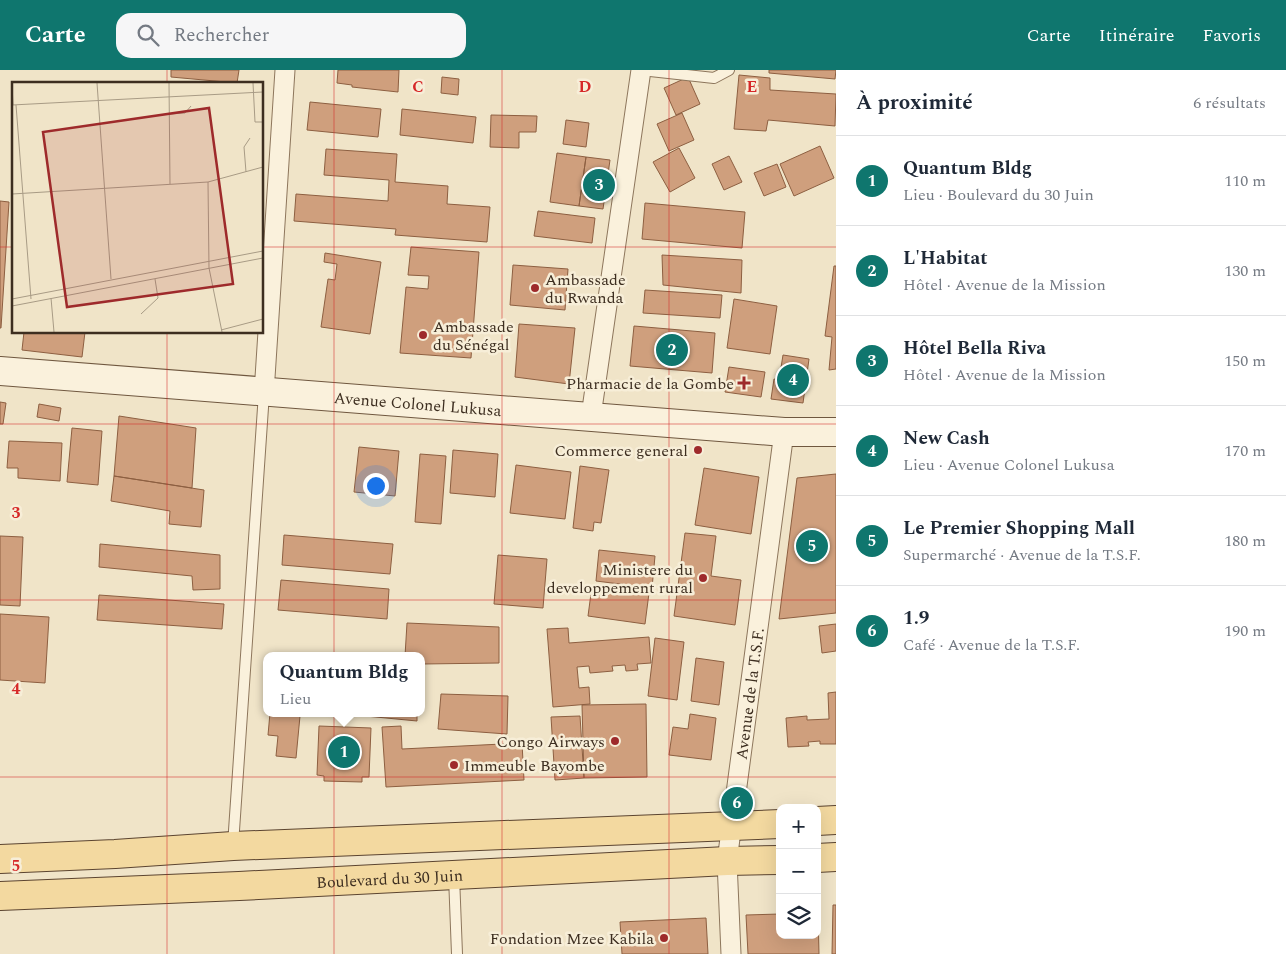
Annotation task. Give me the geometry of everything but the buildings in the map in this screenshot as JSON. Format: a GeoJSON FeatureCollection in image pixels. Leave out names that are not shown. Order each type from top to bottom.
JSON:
{"type":"FeatureCollection","features":[{"type":"Feature","properties":{"kind":"main road","name":"Avenue Colonel Lukusa"},"geometry":{"type":"LineString","coordinates":[[0,371],[784,432],[836,432]]}},
{"type":"Feature","properties":{"kind":"main road"},"geometry":{"type":"LineString","coordinates":[[821,821],[836,820]]}},
{"type":"Feature","properties":{"kind":"main road"},"geometry":{"type":"LineString","coordinates":[[0,859],[233,846],[776,824]]}},
{"type":"Feature","properties":{"kind":"main road"},"geometry":{"type":"LineString","coordinates":[[821,858],[836,857]]}},
{"type":"Feature","properties":{"kind":"main road","name":"Boulevard du 30 Juin"},"geometry":{"type":"LineString","coordinates":[[0,896],[776,860]]}},
{"type":"Feature","properties":{"kind":"street"},"geometry":{"type":"LineString","coordinates":[[264,392],[285,70]]}},
{"type":"Feature","properties":{"kind":"street"},"geometry":{"type":"LineString","coordinates":[[591,416],[640,70]]}},
{"type":"Feature","properties":{"kind":"street","name":"Avenue de la T.S.F."},"geometry":{"type":"LineString","coordinates":[[731,954],[727,861],[784,432]]}},
{"type":"Feature","properties":{"kind":"lane"},"geometry":{"type":"LineString","coordinates":[[640,70],[714,78],[729,70]]}},
{"type":"Feature","properties":{"kind":"lane"},"geometry":{"type":"LineString","coordinates":[[233,846],[264,392]]}},
{"type":"Feature","properties":{"kind":"lane"},"geometry":{"type":"LineString","coordinates":[[454,875],[458,954]]}},
{"type":"Feature","properties":{"kind":"place","name":"Hôtel Bella Riva"},"geometry":{"type":"Point","coordinates":[599,185]}},
{"type":"Feature","properties":{"kind":"place","name":"Ambassade du Rwanda"},"geometry":{"type":"Point","coordinates":[535,288]}},
{"type":"Feature","properties":{"kind":"place","name":"Ambassade du Sénégal"},"geometry":{"type":"Point","coordinates":[423,335]}},
{"type":"Feature","properties":{"kind":"place","name":"L'Habitat"},"geometry":{"type":"Point","coordinates":[672,350]}},
{"type":"Feature","properties":{"kind":"place","name":"New Cash"},"geometry":{"type":"Point","coordinates":[793,380]}},
{"type":"Feature","properties":{"kind":"place","name":"Pharmacie de la Gombe"},"geometry":{"type":"Point","coordinates":[744,383]}},
{"type":"Feature","properties":{"kind":"place","name":"Commerce general"},"geometry":{"type":"Point","coordinates":[698,450]}},
{"type":"Feature","properties":{"kind":"place","name":"Le Premier Shopping Mall"},"geometry":{"type":"Point","coordinates":[812,546]}},
{"type":"Feature","properties":{"kind":"place","name":"Ministere du developpement rural"},"geometry":{"type":"Point","coordinates":[703,578]}},
{"type":"Feature","properties":{"kind":"place","name":"Congo Airways"},"geometry":{"type":"Point","coordinates":[615,741]}},
{"type":"Feature","properties":{"kind":"place","name":"Quantum Bldg"},"geometry":{"type":"Point","coordinates":[344,752]}},
{"type":"Feature","properties":{"kind":"place","name":"Immeuble Bayombe"},"geometry":{"type":"Point","coordinates":[454,765]}},
{"type":"Feature","properties":{"kind":"place","name":"1.9"},"geometry":{"type":"Point","coordinates":[737,803]}},
{"type":"Feature","properties":{"kind":"place","name":"Fondation Mzee Kabila"},"geometry":{"type":"Point","coordinates":[664,938]}}]}
